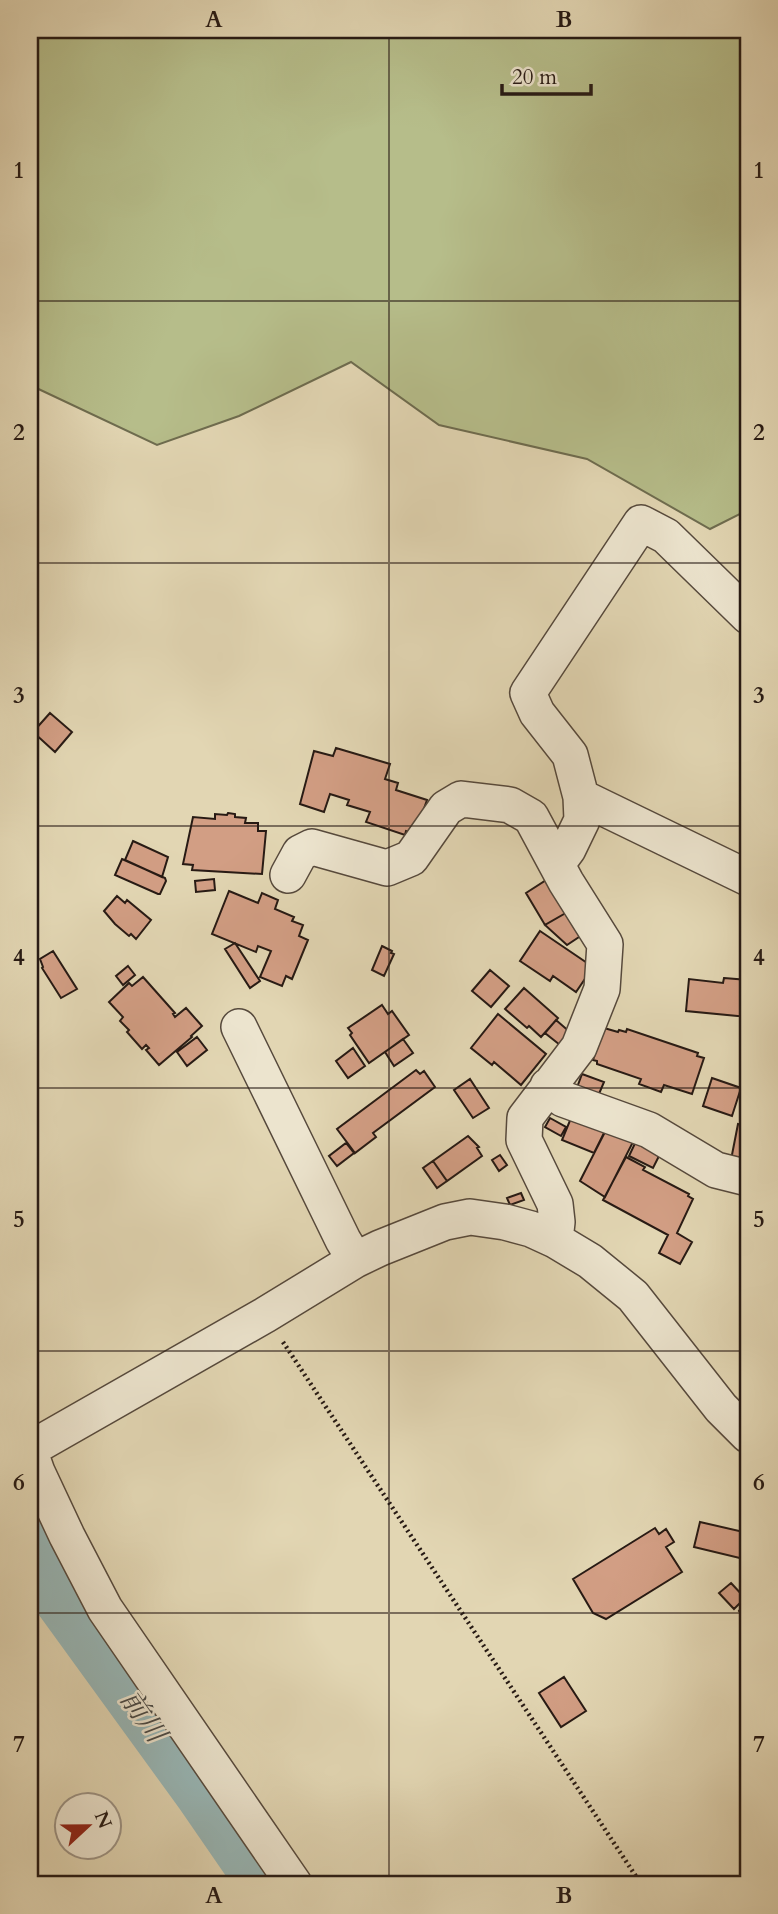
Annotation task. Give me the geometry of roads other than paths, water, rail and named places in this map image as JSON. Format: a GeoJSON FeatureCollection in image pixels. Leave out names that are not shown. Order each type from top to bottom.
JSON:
{"type":"FeatureCollection","features":[{"type":"Feature","properties":{"kind":"street"},"geometry":{"type":"LineString","coordinates":[[557,864],[568,849],[582,820],[581,797],[570,755],[537,713],[528,693],[641,523],[666,536],[748,616]]}},
{"type":"Feature","properties":{"kind":"street"},"geometry":{"type":"LineString","coordinates":[[581,797],[748,878]]}},
{"type":"Feature","properties":{"kind":"street"},"geometry":{"type":"LineString","coordinates":[[288,875],[300,853],[312,847],[387,867],[411,858],[446,808],[461,799],[510,805],[531,817],[566,882],[605,944],[602,989],[579,1047],[524,1118],[524,1140],[555,1204],[555,1240]]}},
{"type":"Feature","properties":{"kind":"street"},"geometry":{"type":"LineString","coordinates":[[239,1027],[355,1260]]}},
{"type":"Feature","properties":{"kind":"street"},"geometry":{"type":"LineString","coordinates":[[548,1086],[563,1100],[649,1130],[716,1170],[748,1178]]}},
{"type":"Feature","properties":{"kind":"street"},"geometry":{"type":"LineString","coordinates":[[294,1884],[105,1609],[67,1536],[30,1451],[355,1260],[445,1222],[470,1217],[531,1229],[590,1261],[633,1296],[721,1408],[748,1435]]}},
{"type":"Feature","properties":{"kind":"waterway","name":"前川"},"geometry":{"type":"LineString","coordinates":[[30,1544],[58,1597],[263,1884]]}}]}
